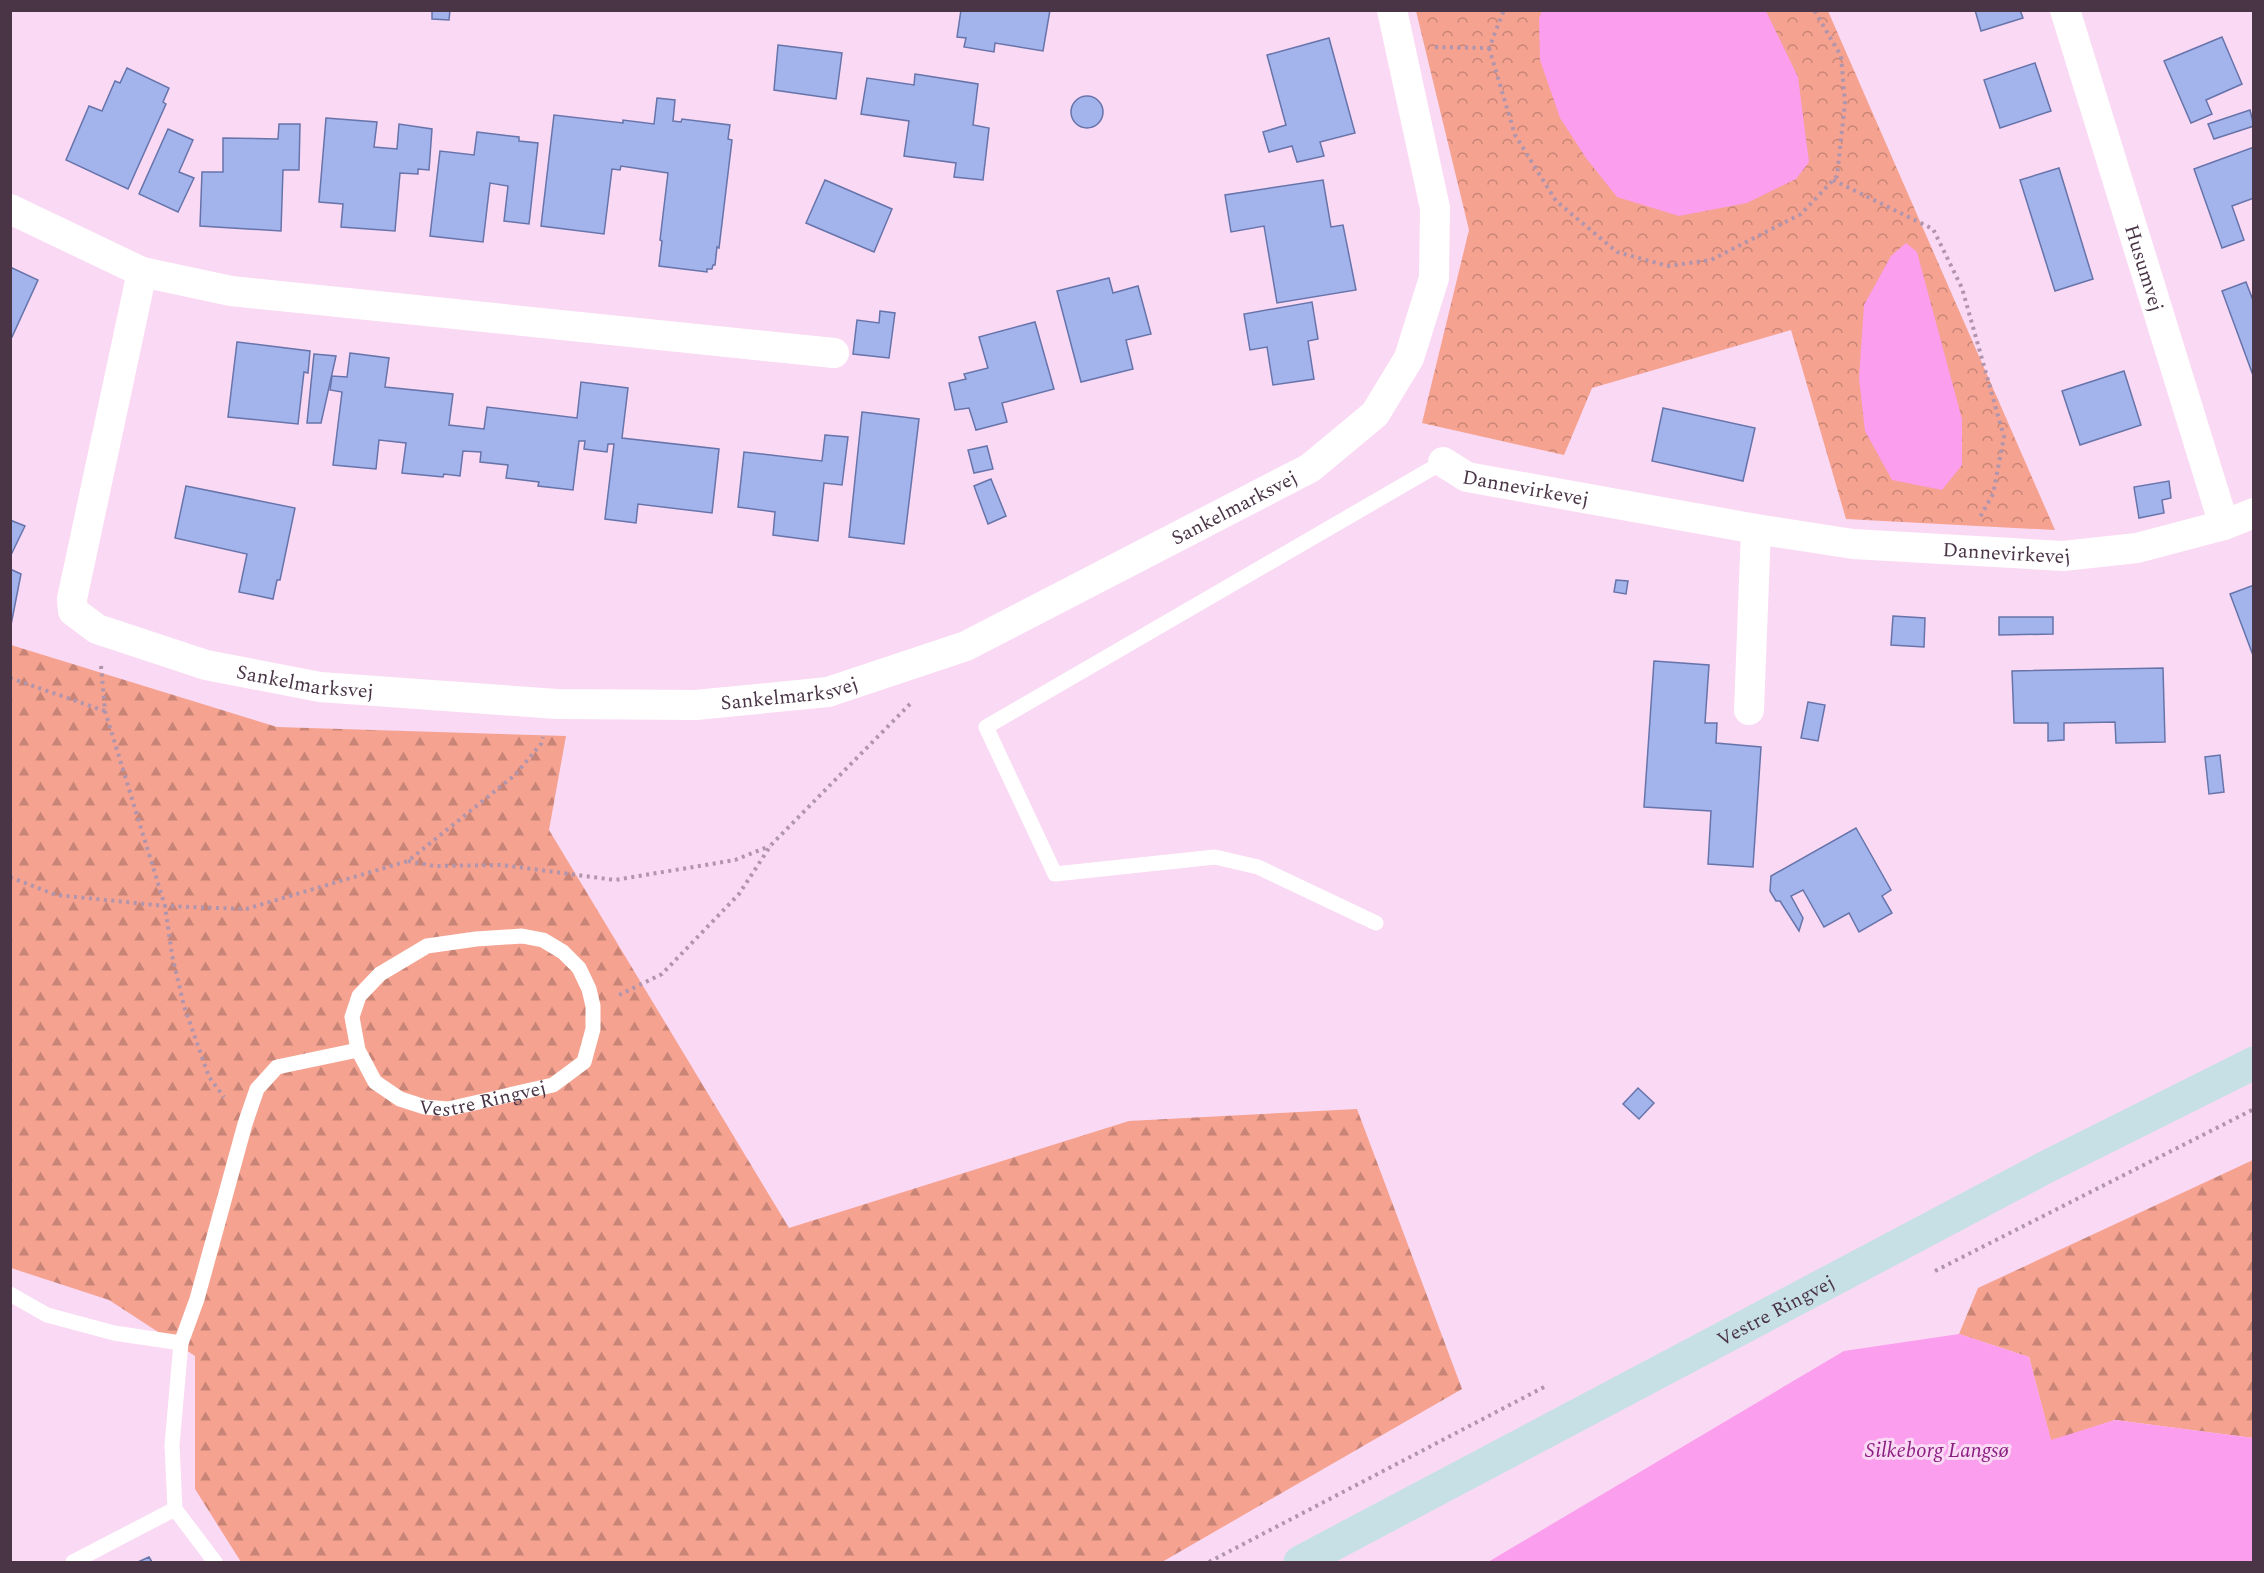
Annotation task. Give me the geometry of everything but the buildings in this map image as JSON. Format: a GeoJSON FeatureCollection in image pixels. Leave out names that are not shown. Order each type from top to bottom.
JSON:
{"type":"FeatureCollection","features":[{"type":"Feature","properties":{"kind":"main road","name":"Vestre Ringvej"},"geometry":{"type":"LineString","coordinates":[[1300,1563],[2037,1172],[2253,1063]]}},
{"type":"Feature","properties":{"kind":"street","name":"Sankelmarksvej"},"geometry":{"type":"LineString","coordinates":[[142,272],[72,599],[73,611],[97,629],[206,665],[320,687],[557,704],[696,705],[828,692],[966,646],[1310,468],[1375,414],[1409,358],[1434,278],[1435,208],[1392,10]]}},
{"type":"Feature","properties":{"kind":"street","name":"Husumvej"},"geometry":{"type":"LineString","coordinates":[[2065,10],[2224,525]]}},
{"type":"Feature","properties":{"kind":"street"},"geometry":{"type":"LineString","coordinates":[[10,209],[142,272],[231,291],[834,353]]}},
{"type":"Feature","properties":{"kind":"street","name":"Dannevirkevej"},"geometry":{"type":"LineString","coordinates":[[1443,462],[1467,477],[1756,529],[1853,544],[1959,551],[2063,556],[2137,548],[2224,525],[2253,513]]}},
{"type":"Feature","properties":{"kind":"street"},"geometry":{"type":"LineString","coordinates":[[1749,710],[1756,529]]}},
{"type":"Feature","properties":{"kind":"lane"},"geometry":{"type":"LineString","coordinates":[[1376,923],[1258,867],[1215,857],[1055,874],[986,727],[1443,462]]}},
{"type":"Feature","properties":{"kind":"lane","name":"Vestre Ringvej"},"geometry":{"type":"LineString","coordinates":[[522,936],[543,940],[562,952],[579,968],[589,989],[593,1006],[593,1029],[584,1062],[553,1085],[448,1109],[424,1107],[400,1099],[375,1082],[358,1050],[352,1017],[359,996],[380,974],[427,946],[476,939],[522,936]]}},
{"type":"Feature","properties":{"kind":"lane"},"geometry":{"type":"LineString","coordinates":[[215,1563],[175,1509],[172,1445],[181,1343],[197,1299],[245,1124],[257,1089],[277,1067],[358,1050]]}},
{"type":"Feature","properties":{"kind":"lane"},"geometry":{"type":"LineString","coordinates":[[10,1294],[46,1316],[114,1333],[181,1343]]}},
{"type":"Feature","properties":{"kind":"lane"},"geometry":{"type":"LineString","coordinates":[[73,1563],[175,1509]]}},
{"type":"Feature","properties":{"kind":"path"},"geometry":{"type":"LineString","coordinates":[[1504,10],[1489,48],[1515,135],[1556,201],[1617,252],[1668,266],[1711,260],[1801,214],[1837,176],[1845,103],[1841,56],[1814,10]]}},
{"type":"Feature","properties":{"kind":"path"},"geometry":{"type":"LineString","coordinates":[[1401,47],[1489,48]]}},
{"type":"Feature","properties":{"kind":"path"},"geometry":{"type":"LineString","coordinates":[[1833,180],[1933,229],[1962,288],[2004,437],[1993,494],[1959,551]]}},
{"type":"Feature","properties":{"kind":"path"},"geometry":{"type":"LineString","coordinates":[[97,629],[105,711],[165,906],[172,956],[184,1006],[208,1077],[245,1124]]}},
{"type":"Feature","properties":{"kind":"path"},"geometry":{"type":"LineString","coordinates":[[10,678],[105,711]]}},
{"type":"Feature","properties":{"kind":"path"},"geometry":{"type":"LineString","coordinates":[[593,1006],[662,974],[739,894],[771,846],[917,696]]}},
{"type":"Feature","properties":{"kind":"path"},"geometry":{"type":"LineString","coordinates":[[10,876],[56,895],[165,906],[246,909],[408,861],[515,776],[541,744],[557,704]]}},
{"type":"Feature","properties":{"kind":"path"},"geometry":{"type":"LineString","coordinates":[[408,861],[434,866],[502,865],[615,880],[735,860],[771,846]]}},
{"type":"Feature","properties":{"kind":"green space"},"geometry":{"type":"Polygon","coordinates":[[[1416,11],[1828,11],[2055,530],[1846,519],[1791,330],[1592,388],[1564,455],[1422,423],[1469,230],[1416,11]]]}},
{"type":"Feature","properties":{"kind":"green space"},"geometry":{"type":"Polygon","coordinates":[[[11,645],[277,727],[566,736],[549,830],[789,1228],[1129,1121],[1357,1109],[1462,1389],[1162,1562],[241,1562],[195,1489],[195,1356],[109,1300],[11,1268],[11,645]]]}},
{"type":"Feature","properties":{"kind":"green space"},"geometry":{"type":"Polygon","coordinates":[[[2253,1160],[2253,1438],[2115,1420],[2051,1441],[2029,1357],[1959,1334],[1978,1288],[2253,1160]]]}},
{"type":"Feature","properties":{"kind":"water"},"geometry":{"type":"Polygon","coordinates":[[[1542,11],[1766,11],[1798,77],[1809,162],[1796,179],[1747,203],[1679,216],[1617,197],[1586,158],[1560,118],[1540,60],[1539,18],[1542,11]]]}},
{"type":"Feature","properties":{"kind":"water"},"geometry":{"type":"Polygon","coordinates":[[[1906,243],[1917,252],[1962,419],[1962,465],[1942,490],[1892,480],[1865,431],[1859,378],[1864,305],[1891,256],[1906,243]]]}},
{"type":"Feature","properties":{"kind":"water","name":"Silkeborg Langsø"},"geometry":{"type":"Polygon","coordinates":[[[1959,1334],[2029,1357],[2051,1440],[2115,1420],[2253,1438],[2253,1562],[1488,1562],[1844,1351],[1959,1334]]]}}]}
